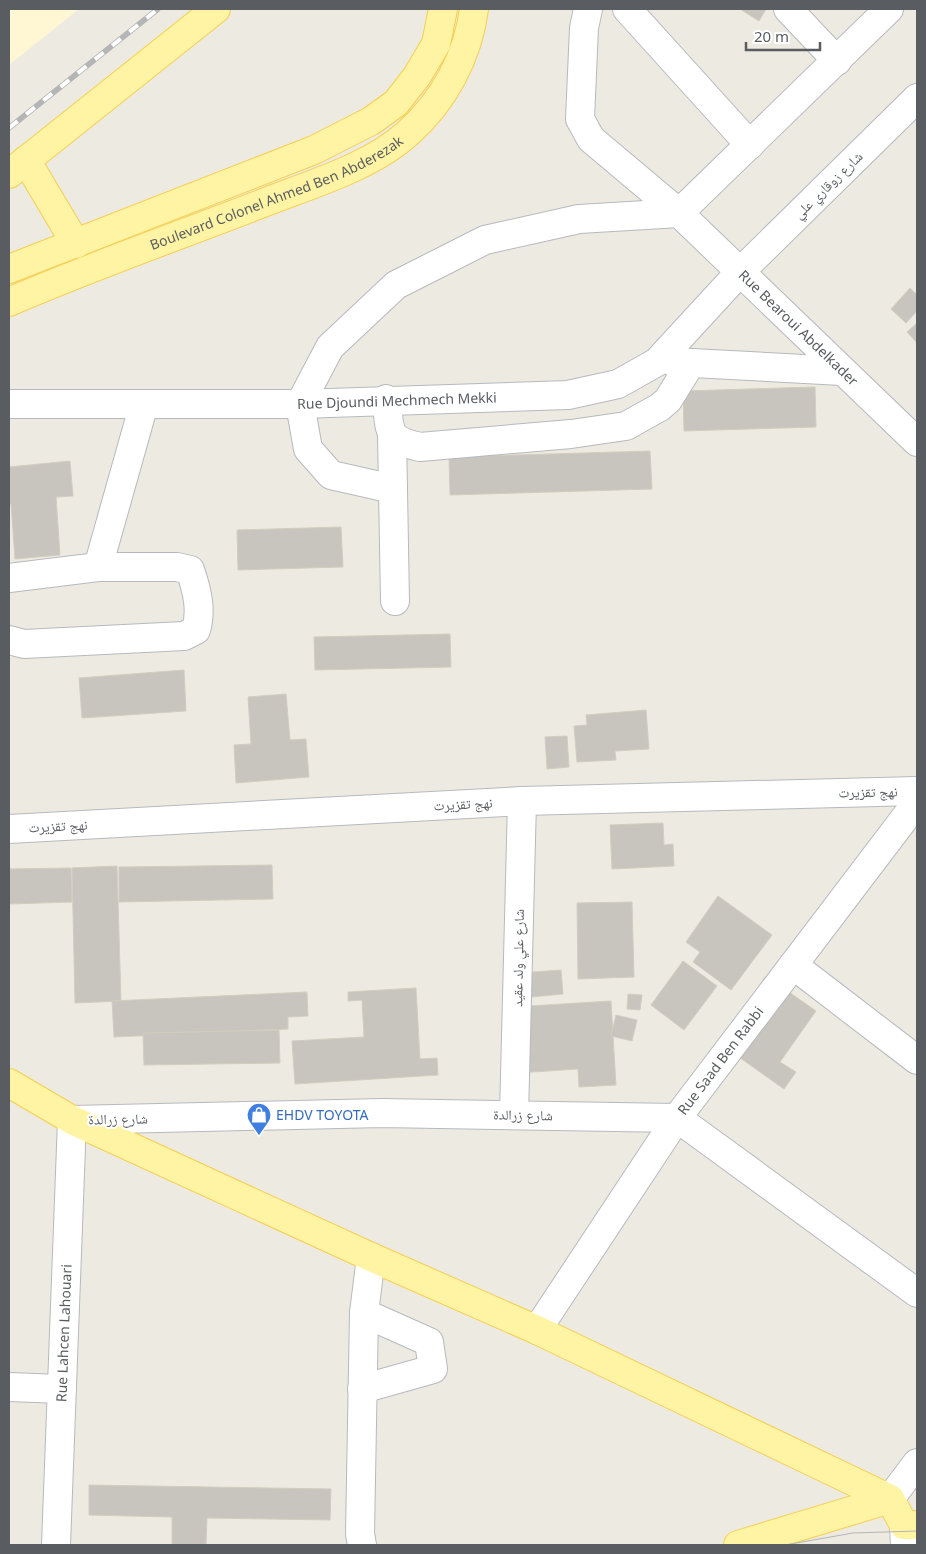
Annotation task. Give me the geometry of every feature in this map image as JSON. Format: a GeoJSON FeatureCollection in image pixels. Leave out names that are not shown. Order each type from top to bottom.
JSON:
{"type":"FeatureCollection","features":[{"type":"Feature","properties":{"kind":"main road"},"geometry":{"type":"LineString","coordinates":[[76,244],[17,167],[216,9]]}},
{"type":"Feature","properties":{"kind":"main road","name":"Boulevard Colonel Ahmed Ben Abderezak"},"geometry":{"type":"LineString","coordinates":[[9,269],[314,150],[371,121],[396,103],[417,76],[436,44],[444,9]]}},
{"type":"Feature","properties":{"kind":"main road","name":"Boulevard Colonel Ahmed Ben Abderezak"},"geometry":{"type":"LineString","coordinates":[[9,302],[318,182],[388,148],[408,134],[444,91],[467,44],[474,9]]}},
{"type":"Feature","properties":{"kind":"main road"},"geometry":{"type":"LineString","coordinates":[[9,1083],[72,1120],[371,1257],[537,1330],[890,1499],[909,1532]]}},
{"type":"Feature","properties":{"kind":"main road"},"geometry":{"type":"LineString","coordinates":[[738,1545],[890,1499]]}},
{"type":"Feature","properties":{"kind":"street","name":"Rue Bearoui Abdelkader"},"geometry":{"type":"LineString","coordinates":[[588,9],[584,28],[580,119],[591,139],[679,213],[739,273],[917,441]]}},
{"type":"Feature","properties":{"kind":"street"},"geometry":{"type":"LineString","coordinates":[[627,9],[750,145]]}},
{"type":"Feature","properties":{"kind":"street"},"geometry":{"type":"LineString","coordinates":[[788,9],[837,61]]}},
{"type":"Feature","properties":{"kind":"street"},"geometry":{"type":"LineString","coordinates":[[393,489],[331,474],[308,449],[300,404],[330,347],[396,285],[485,240],[579,219],[679,213],[889,9]]}},
{"type":"Feature","properties":{"kind":"street","name":"شارع زوقاري علي"},"geometry":{"type":"LineString","coordinates":[[739,273],[917,98]]}},
{"type":"Feature","properties":{"kind":"street","name":"Rue Djoundi Mechmech Mekki"},"geometry":{"type":"LineString","coordinates":[[9,404],[300,404],[386,399],[568,395],[618,384],[657,362],[739,273]]}},
{"type":"Feature","properties":{"kind":"street"},"geometry":{"type":"LineString","coordinates":[[657,362],[842,371]]}},
{"type":"Feature","properties":{"kind":"street"},"geometry":{"type":"LineString","coordinates":[[392,434],[399,442],[420,447],[570,434],[626,426],[660,407],[668,400],[691,363]]}},
{"type":"Feature","properties":{"kind":"street"},"geometry":{"type":"LineString","coordinates":[[386,399],[392,434],[395,601]]}},
{"type":"Feature","properties":{"kind":"street"},"geometry":{"type":"LineString","coordinates":[[98,567],[144,404]]}},
{"type":"Feature","properties":{"kind":"street"},"geometry":{"type":"LineString","coordinates":[[9,578],[98,567],[177,567],[190,570],[196,587],[200,618],[196,630],[184,636],[24,644],[9,640]]}},
{"type":"Feature","properties":{"kind":"street","name":"نهج تقزيرت"},"geometry":{"type":"LineString","coordinates":[[9,829],[522,801],[917,791]]}},
{"type":"Feature","properties":{"kind":"street","name":"شارع علي ولد عقيد"},"geometry":{"type":"LineString","coordinates":[[514,1115],[522,801]]}},
{"type":"Feature","properties":{"kind":"street","name":"Rue Saad Ben Rabbi"},"geometry":{"type":"LineString","coordinates":[[537,1330],[677,1118],[917,802]]}},
{"type":"Feature","properties":{"kind":"street"},"geometry":{"type":"LineString","coordinates":[[793,966],[917,1060]]}},
{"type":"Feature","properties":{"kind":"street","name":"شارع زرالدة"},"geometry":{"type":"LineString","coordinates":[[72,1120],[382,1113],[677,1118]]}},
{"type":"Feature","properties":{"kind":"street"},"geometry":{"type":"LineString","coordinates":[[677,1118],[917,1293]]}},
{"type":"Feature","properties":{"kind":"street","name":"Rue Lahcen Lahouari"},"geometry":{"type":"LineString","coordinates":[[56,1545],[72,1120]]}},
{"type":"Feature","properties":{"kind":"street"},"geometry":{"type":"LineString","coordinates":[[362,1545],[360,1534],[364,1313],[371,1257]]}},
{"type":"Feature","properties":{"kind":"street"},"geometry":{"type":"LineString","coordinates":[[362,1389],[433,1369],[428,1342],[364,1313]]}},
{"type":"Feature","properties":{"kind":"street"},"geometry":{"type":"LineString","coordinates":[[9,1388],[62,1389]]}},
{"type":"Feature","properties":{"kind":"street"},"geometry":{"type":"LineString","coordinates":[[890,1499],[917,1463]]}},
{"type":"Feature","properties":{"kind":"shaded area"},"geometry":{"type":"Polygon","coordinates":[[[9,9],[79,9],[9,65],[9,9]]]}},
{"type":"Feature","properties":{"kind":"building"},"geometry":{"type":"Polygon","coordinates":[[[740,9],[766,9],[759,21],[740,9]]]}},
{"type":"Feature","properties":{"kind":"building"},"geometry":{"type":"Polygon","coordinates":[[[910,288],[917,295],[917,311],[906,323],[891,309],[910,288]]]}},
{"type":"Feature","properties":{"kind":"building"},"geometry":{"type":"Polygon","coordinates":[[[917,323],[917,343],[907,332],[917,323]]]}},
{"type":"Feature","properties":{"kind":"building"},"geometry":{"type":"Polygon","coordinates":[[[815,387],[816,427],[684,431],[683,391],[815,387]]]}},
{"type":"Feature","properties":{"kind":"building"},"geometry":{"type":"Polygon","coordinates":[[[650,451],[652,489],[450,495],[449,457],[650,451]]]}},
{"type":"Feature","properties":{"kind":"building"},"geometry":{"type":"Polygon","coordinates":[[[70,461],[73,496],[56,497],[60,555],[15,559],[11,504],[9,504],[9,467],[70,461]]]}},
{"type":"Feature","properties":{"kind":"building"},"geometry":{"type":"Polygon","coordinates":[[[341,527],[343,567],[238,570],[237,530],[341,527]]]}},
{"type":"Feature","properties":{"kind":"building"},"geometry":{"type":"Polygon","coordinates":[[[450,634],[451,667],[315,670],[314,637],[450,634]]]}},
{"type":"Feature","properties":{"kind":"building"},"geometry":{"type":"Polygon","coordinates":[[[184,670],[186,711],[82,718],[79,678],[184,670]]]}},
{"type":"Feature","properties":{"kind":"building"},"geometry":{"type":"Polygon","coordinates":[[[286,694],[290,740],[306,739],[309,777],[236,783],[234,745],[251,744],[248,697],[286,694]]]}},
{"type":"Feature","properties":{"kind":"building"},"geometry":{"type":"Polygon","coordinates":[[[646,710],[649,749],[615,751],[616,760],[577,762],[574,726],[587,725],[586,715],[646,710]]]}},
{"type":"Feature","properties":{"kind":"building"},"geometry":{"type":"Polygon","coordinates":[[[567,736],[569,767],[547,769],[545,737],[567,736]]]}},
{"type":"Feature","properties":{"kind":"building"},"geometry":{"type":"Polygon","coordinates":[[[663,823],[664,845],[673,844],[674,866],[612,869],[610,825],[663,823]]]}},
{"type":"Feature","properties":{"kind":"building"},"geometry":{"type":"Polygon","coordinates":[[[272,865],[273,899],[119,902],[119,867],[272,865]]]}},
{"type":"Feature","properties":{"kind":"building"},"geometry":{"type":"Polygon","coordinates":[[[117,866],[121,1001],[75,1003],[72,868],[117,866]]]}},
{"type":"Feature","properties":{"kind":"building"},"geometry":{"type":"Polygon","coordinates":[[[71,868],[72,902],[9,904],[9,869],[71,868]]]}},
{"type":"Feature","properties":{"kind":"building"},"geometry":{"type":"Polygon","coordinates":[[[718,896],[772,935],[731,990],[693,962],[700,952],[686,942],[718,896]]]}},
{"type":"Feature","properties":{"kind":"building"},"geometry":{"type":"Polygon","coordinates":[[[632,902],[634,977],[578,979],[577,903],[632,902]]]}},
{"type":"Feature","properties":{"kind":"building"},"geometry":{"type":"Polygon","coordinates":[[[683,961],[717,986],[684,1030],[651,1005],[683,961]]]}},
{"type":"Feature","properties":{"kind":"building"},"geometry":{"type":"Polygon","coordinates":[[[561,970],[563,994],[521,998],[519,973],[561,970]]]}},
{"type":"Feature","properties":{"kind":"building"},"geometry":{"type":"Polygon","coordinates":[[[766,976],[816,1011],[780,1062],[796,1072],[784,1089],[719,1043],[766,976]]]}},
{"type":"Feature","properties":{"kind":"building"},"geometry":{"type":"Polygon","coordinates":[[[416,988],[420,1059],[437,1058],[438,1075],[295,1084],[292,1041],[364,1037],[362,1000],[348,1001],[348,992],[416,988]]]}},
{"type":"Feature","properties":{"kind":"building"},"geometry":{"type":"Polygon","coordinates":[[[307,992],[308,1016],[288,1017],[288,1029],[114,1037],[112,1001],[307,992]]]}},
{"type":"Feature","properties":{"kind":"building"},"geometry":{"type":"Polygon","coordinates":[[[628,994],[642,995],[640,1010],[627,1009],[628,994]]]}},
{"type":"Feature","properties":{"kind":"building"},"geometry":{"type":"Polygon","coordinates":[[[611,1001],[616,1085],[579,1087],[578,1069],[517,1073],[513,1007],[611,1001]]]}},
{"type":"Feature","properties":{"kind":"building"},"geometry":{"type":"Polygon","coordinates":[[[616,1015],[637,1020],[632,1041],[611,1036],[616,1015]]]}},
{"type":"Feature","properties":{"kind":"building"},"geometry":{"type":"Polygon","coordinates":[[[279,1030],[280,1063],[144,1065],[143,1033],[279,1030]]]}},
{"type":"Feature","properties":{"kind":"building"},"geometry":{"type":"Polygon","coordinates":[[[89,1485],[331,1489],[330,1520],[207,1518],[206,1545],[172,1545],[172,1517],[89,1515],[89,1485]]]}},
{"type":"Feature","properties":{"kind":"tram line"},"geometry":{"type":"LineString","coordinates":[[785,1545],[853,1533],[917,1531]]}},
{"type":"Feature","properties":{"kind":"railway"},"geometry":{"type":"LineString","coordinates":[[9,128],[158,9]]}},
{"type":"Feature","properties":{"kind":"place","name":"EHDV TOYOTA"},"geometry":{"type":"Point","coordinates":[259,1136]}}]}
